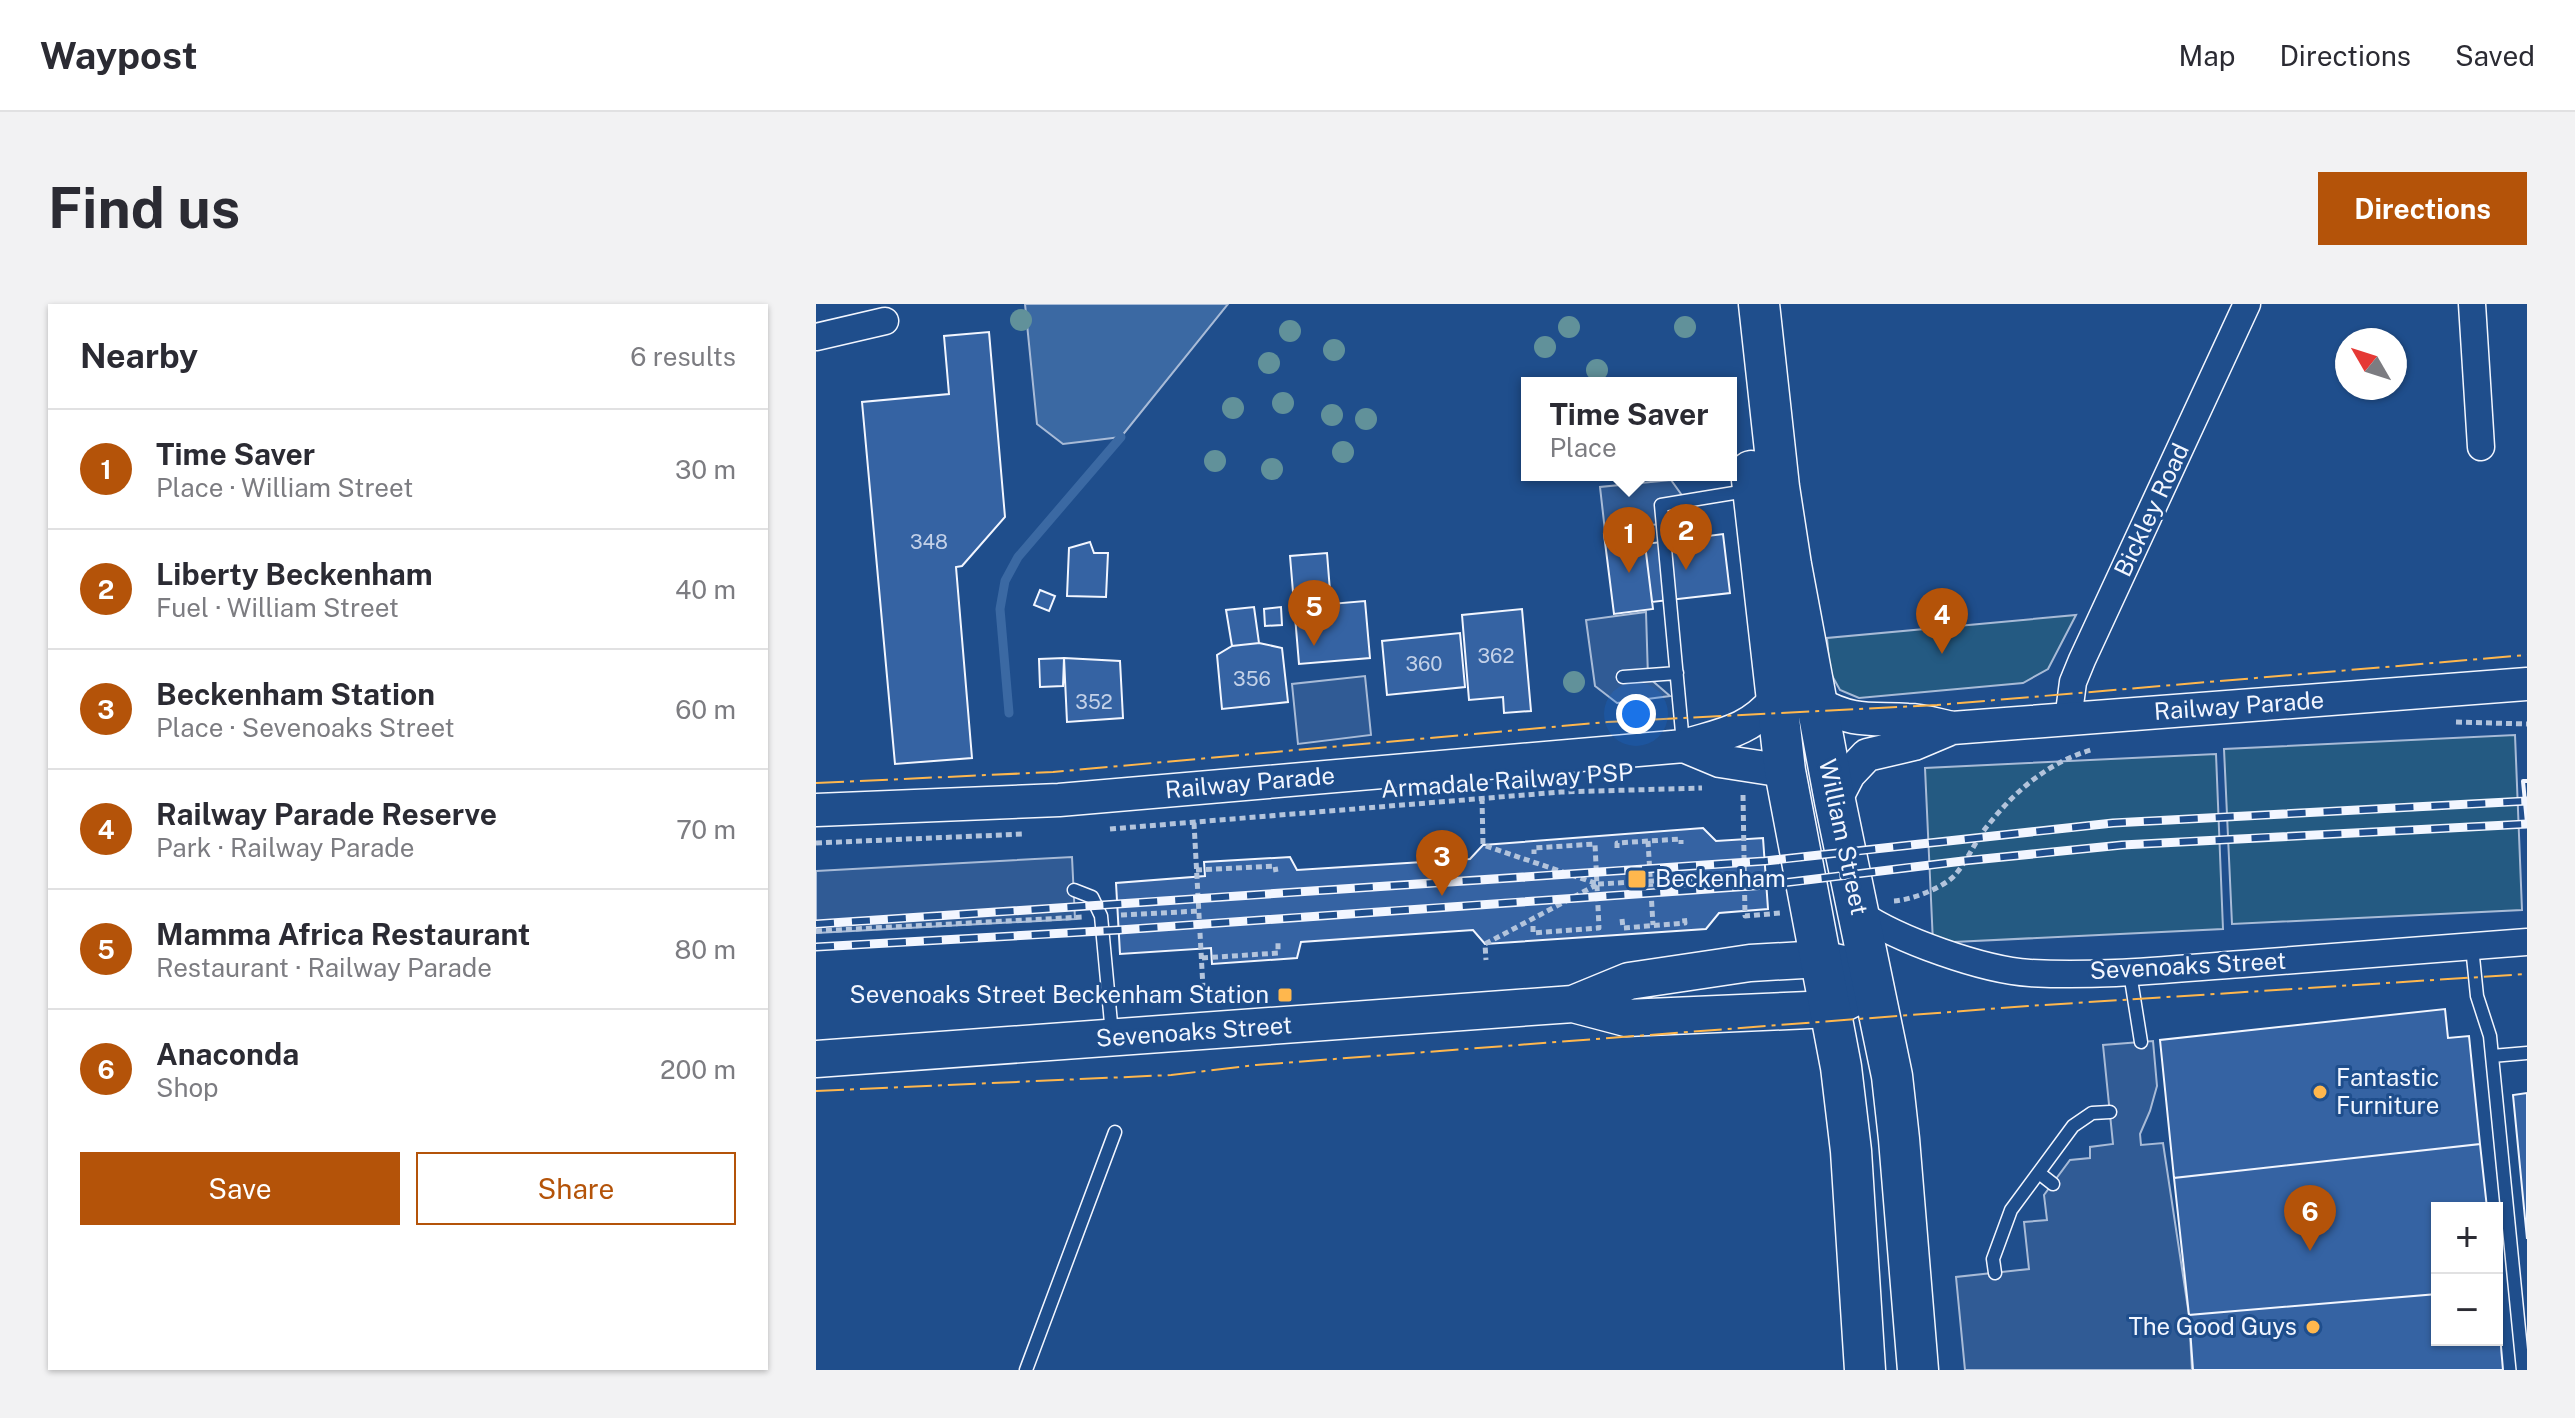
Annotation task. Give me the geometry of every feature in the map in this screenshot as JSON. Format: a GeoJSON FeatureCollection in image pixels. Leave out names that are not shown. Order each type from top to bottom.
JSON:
{"type":"FeatureCollection","features":[{"type":"Feature","properties":{"kind":"main road","name":"William Street"},"geometry":{"type":"LineString","coordinates":[[1735,304],[1766,488],[1817,703],[1892,1076],[1918,1370]]}},
{"type":"Feature","properties":{"kind":"main road","name":"William Street"},"geometry":{"type":"LineString","coordinates":[[1759,304],[1775,700],[1785,771],[1832,1009],[1851,1151],[1865,1370]]}},
{"type":"Feature","properties":{"kind":"main road","name":"Sevenoaks Street"},"geometry":{"type":"LineString","coordinates":[[816,1059],[1573,1004],[1629,981],[1750,963],[1821,959],[1873,979]]}},
{"type":"Feature","properties":{"kind":"main road","name":"Sevenoaks Street"},"geometry":{"type":"LineString","coordinates":[[1573,1004],[1626,1018],[1832,1009],[1873,979]]}},
{"type":"Feature","properties":{"kind":"street","name":"Bickley Road"},"geometry":{"type":"LineString","coordinates":[[2068,720],[2069,700],[2077,671],[2247,304]]}},
{"type":"Feature","properties":{"kind":"street"},"geometry":{"type":"LineString","coordinates":[[2472,304],[2481,447]]}},
{"type":"Feature","properties":{"kind":"street"},"geometry":{"type":"LineString","coordinates":[[816,337],[885,321]]}},
{"type":"Feature","properties":{"kind":"street","name":"Railway Parade"},"geometry":{"type":"LineString","coordinates":[[1817,703],[1837,714],[1861,720],[1911,719],[1952,728],[2527,684]]}},
{"type":"Feature","properties":{"kind":"street","name":"Railway Parade"},"geometry":{"type":"LineString","coordinates":[[816,810],[1059,800],[1684,746],[1743,728],[1756,721],[1775,700]]}},
{"type":"Feature","properties":{"kind":"street","name":"Railway Parade"},"geometry":{"type":"LineString","coordinates":[[1835,801],[1849,774],[1867,755],[1914,744],[1952,728]]}},
{"type":"Feature","properties":{"kind":"street","name":"Railway Parade"},"geometry":{"type":"LineString","coordinates":[[1684,746],[1720,761],[1785,771]]}},
{"type":"Feature","properties":{"kind":"street","name":"Sevenoaks Street"},"geometry":{"type":"LineString","coordinates":[[1859,913],[1882,929],[1908,940],[1971,960],[2027,973],[2130,973],[2527,942]]}},
{"type":"Feature","properties":{"kind":"lane"},"geometry":{"type":"LineString","coordinates":[[1684,746],[1661,505],[1766,488]]}},
{"type":"Feature","properties":{"kind":"lane"},"geometry":{"type":"LineString","coordinates":[[1623,677],[1677,673]]}},
{"type":"Feature","properties":{"kind":"lane"},"geometry":{"type":"LineString","coordinates":[[1074,890],[1092,897],[1101,916],[1112,1037]]}},
{"type":"Feature","properties":{"kind":"lane"},"geometry":{"type":"LineString","coordinates":[[2472,947],[2477,996],[2490,1036],[2523,1370]]}},
{"type":"Feature","properties":{"kind":"lane"},"geometry":{"type":"LineString","coordinates":[[2130,973],[2141,1042]]}},
{"type":"Feature","properties":{"kind":"lane"},"geometry":{"type":"LineString","coordinates":[[2492,1056],[2527,1053]]}},
{"type":"Feature","properties":{"kind":"lane"},"geometry":{"type":"LineString","coordinates":[[1995,1273],[1993,1259],[2011,1210],[2083,1118],[2092,1113],[2110,1112]]}},
{"type":"Feature","properties":{"kind":"lane"},"geometry":{"type":"LineString","coordinates":[[1026,1370],[1115,1132]]}},
{"type":"Feature","properties":{"kind":"lane"},"geometry":{"type":"LineString","coordinates":[[2039,1173],[2053,1184]]}},
{"type":"Feature","properties":{"kind":"path"},"geometry":{"type":"LineString","coordinates":[[2453,722],[2527,724]]}},
{"type":"Feature","properties":{"kind":"path"},"geometry":{"type":"LineString","coordinates":[[1910,900],[1954,877],[1988,825],[2018,791],[2051,766],[2089,750],[2105,749]]}},
{"type":"Feature","properties":{"kind":"path","name":"Armadale Railway PSP"},"geometry":{"type":"LineString","coordinates":[[1109,829],[1561,792],[1704,788]]}},
{"type":"Feature","properties":{"kind":"path"},"geometry":{"type":"LineString","coordinates":[[1732,791],[1744,796],[1745,916]]}},
{"type":"Feature","properties":{"kind":"path"},"geometry":{"type":"LineString","coordinates":[[1482,798],[1483,845],[1598,884],[1744,876]]}},
{"type":"Feature","properties":{"kind":"path"},"geometry":{"type":"LineString","coordinates":[[1194,823],[1203,988]]}},
{"type":"Feature","properties":{"kind":"path"},"geometry":{"type":"LineString","coordinates":[[816,843],[1032,834]]}},
{"type":"Feature","properties":{"kind":"path"},"geometry":{"type":"LineString","coordinates":[[1617,848],[1617,843],[1648,841],[1681,839],[1681,844]]}},
{"type":"Feature","properties":{"kind":"path"},"geometry":{"type":"LineString","coordinates":[[1648,841],[1653,925]]}},
{"type":"Feature","properties":{"kind":"path"},"geometry":{"type":"LineString","coordinates":[[1533,926],[1533,933],[1599,928],[1595,844],[1534,848],[1534,854]]}},
{"type":"Feature","properties":{"kind":"path"},"geometry":{"type":"LineString","coordinates":[[1196,870],[1275,866],[1276,872]]}},
{"type":"Feature","properties":{"kind":"path"},"geometry":{"type":"LineString","coordinates":[[1486,960],[1485,944],[1598,884]]}},
{"type":"Feature","properties":{"kind":"path"},"geometry":{"type":"LineString","coordinates":[[816,931],[1199,911]]}},
{"type":"Feature","properties":{"kind":"path"},"geometry":{"type":"LineString","coordinates":[[1622,919],[1623,928],[1685,923],[1684,915]]}},
{"type":"Feature","properties":{"kind":"path"},"geometry":{"type":"LineString","coordinates":[[1202,958],[1278,953],[1278,943]]}},
{"type":"Feature","properties":{"kind":"shaded area"},"geometry":{"type":"Polygon","coordinates":[[[1025,304],[1228,304],[1121,437],[1063,444],[1037,424],[1025,304]]]}},
{"type":"Feature","properties":{"kind":"shaded area"},"geometry":{"type":"Polygon","coordinates":[[[1672,481],[1699,519],[1605,531],[1600,487],[1672,481]]]}},
{"type":"Feature","properties":{"kind":"shaded area"},"geometry":{"type":"Polygon","coordinates":[[[1646,612],[1648,677],[1670,696],[1617,703],[1595,686],[1586,620],[1646,612]]]}},
{"type":"Feature","properties":{"kind":"shaded area"},"geometry":{"type":"Polygon","coordinates":[[[2076,615],[2048,669],[2023,683],[1859,698],[1840,690],[1830,672],[1827,638],[2076,615]]]}},
{"type":"Feature","properties":{"kind":"shaded area"},"geometry":{"type":"Polygon","coordinates":[[[1365,676],[1371,735],[1298,744],[1292,684],[1365,676]]]}},
{"type":"Feature","properties":{"kind":"shaded area"},"geometry":{"type":"Polygon","coordinates":[[[2515,735],[2522,910],[2232,924],[2224,749],[2515,735]]]}},
{"type":"Feature","properties":{"kind":"shaded area"},"geometry":{"type":"Polygon","coordinates":[[[2216,754],[2223,929],[1933,943],[1925,768],[2216,754]]]}},
{"type":"Feature","properties":{"kind":"shaded area"},"geometry":{"type":"Polygon","coordinates":[[[1072,857],[1075,919],[816,933],[816,871],[1072,857]]]}},
{"type":"Feature","properties":{"kind":"shaded area"},"geometry":{"type":"Polygon","coordinates":[[[2153,1041],[2157,1086],[2140,1134],[2141,1145],[2163,1143],[2189,1315],[2192,1370],[1965,1370],[1956,1277],[2029,1269],[2024,1222],[2047,1220],[2044,1195],[2070,1160],[2090,1158],[2090,1147],[2113,1144],[2103,1045],[2153,1041]]]}},
{"type":"Feature","properties":{"kind":"building"},"geometry":{"type":"Polygon","coordinates":[[[989,332],[1005,517],[962,566],[956,567],[972,758],[895,764],[862,402],[949,394],[944,336],[989,332]]]}},
{"type":"Feature","properties":{"kind":"building"},"geometry":{"type":"Polygon","coordinates":[[[1643,529],[1653,609],[1614,614],[1604,534],[1643,529]]]}},
{"type":"Feature","properties":{"kind":"building"},"geometry":{"type":"Polygon","coordinates":[[[1723,534],[1730,593],[1652,602],[1645,544],[1723,534]]]}},
{"type":"Feature","properties":{"kind":"building"},"geometry":{"type":"Polygon","coordinates":[[[1090,542],[1094,553],[1108,553],[1106,597],[1067,596],[1069,548],[1090,542]]]}},
{"type":"Feature","properties":{"kind":"building"},"geometry":{"type":"Polygon","coordinates":[[[1327,553],[1331,604],[1365,601],[1370,658],[1299,664],[1290,556],[1327,553]]]}},
{"type":"Feature","properties":{"kind":"building"},"geometry":{"type":"Polygon","coordinates":[[[1040,590],[1055,596],[1049,611],[1034,605],[1040,590]]]}},
{"type":"Feature","properties":{"kind":"building"},"geometry":{"type":"Polygon","coordinates":[[[1254,607],[1259,643],[1232,646],[1226,610],[1254,607]]]}},
{"type":"Feature","properties":{"kind":"building"},"geometry":{"type":"Polygon","coordinates":[[[1281,607],[1282,625],[1265,626],[1264,609],[1281,607]]]}},
{"type":"Feature","properties":{"kind":"building"},"geometry":{"type":"Polygon","coordinates":[[[1522,609],[1531,711],[1504,713],[1503,697],[1469,700],[1462,615],[1522,609]]]}},
{"type":"Feature","properties":{"kind":"building"},"geometry":{"type":"Polygon","coordinates":[[[1460,633],[1465,687],[1387,695],[1382,641],[1460,633]]]}},
{"type":"Feature","properties":{"kind":"building"},"geometry":{"type":"Polygon","coordinates":[[[1259,643],[1282,648],[1288,702],[1222,709],[1217,655],[1232,646],[1259,643]]]}},
{"type":"Feature","properties":{"kind":"building"},"geometry":{"type":"Polygon","coordinates":[[[1064,658],[1120,661],[1123,718],[1067,722],[1064,658]]]}},
{"type":"Feature","properties":{"kind":"building"},"geometry":{"type":"Polygon","coordinates":[[[1064,658],[1063,686],[1040,687],[1039,659],[1064,658]]]}},
{"type":"Feature","properties":{"kind":"building"},"geometry":{"type":"Polygon","coordinates":[[[1703,828],[1716,841],[1763,838],[1768,909],[1719,913],[1706,929],[1485,944],[1473,930],[1301,942],[1297,958],[1212,964],[1211,948],[1120,954],[1116,883],[1205,876],[1204,862],[1290,857],[1297,870],[1470,859],[1483,845],[1703,828]]]}},
{"type":"Feature","properties":{"kind":"building","name":"Fantastic Furniture"},"geometry":{"type":"Polygon","coordinates":[[[2445,1009],[2448,1038],[2469,1036],[2480,1144],[2174,1178],[2160,1040],[2445,1009]]]}},
{"type":"Feature","properties":{"kind":"building"},"geometry":{"type":"Polygon","coordinates":[[[2527,1093],[2527,1239],[2513,1095],[2527,1093]]]}},
{"type":"Feature","properties":{"kind":"building"},"geometry":{"type":"Polygon","coordinates":[[[2480,1144],[2486,1202],[2431,1202],[2431,1295],[2189,1315],[2174,1178],[2480,1144]]]}},
{"type":"Feature","properties":{"kind":"building","name":"The Good Guys"},"geometry":{"type":"Polygon","coordinates":[[[2431,1295],[2431,1346],[2501,1346],[2503,1370],[2193,1370],[2189,1315],[2431,1295]]]}},
{"type":"Feature","properties":{"kind":"waterway"},"geometry":{"type":"LineString","coordinates":[[1009,713],[1000,609],[1005,581],[1018,557],[1121,437]]}},
{"type":"Feature","properties":{"kind":"railway"},"geometry":{"type":"LineString","coordinates":[[816,924],[1765,861],[2113,823],[2527,801]]}},
{"type":"Feature","properties":{"kind":"railway"},"geometry":{"type":"LineString","coordinates":[[816,947],[1119,930],[1766,885],[2122,845],[2527,824]]}},
{"type":"Feature","properties":{"kind":"wall"},"geometry":{"type":"LineString","coordinates":[[2527,781],[2523,781],[2527,823]]}},
{"type":"Feature","properties":{"kind":"power"},"geometry":{"type":"LineString","coordinates":[[816,783],[1053,772],[1607,722],[1937,705],[2527,655]]}},
{"type":"Feature","properties":{"kind":"power"},"geometry":{"type":"LineString","coordinates":[[816,1091],[1171,1075],[1256,1065],[2028,1006],[2527,974]]}},
{"type":"Feature","properties":{"kind":"place","name":"Liberty Beckenham"},"geometry":{"type":"Point","coordinates":[1686,570]}},
{"type":"Feature","properties":{"kind":"place","name":"Time Saver"},"geometry":{"type":"Point","coordinates":[1629,573]}},
{"type":"Feature","properties":{"kind":"place","name":"Mamma Africa Restaurant"},"geometry":{"type":"Point","coordinates":[1314,646]}},
{"type":"Feature","properties":{"kind":"place","name":"Railway Parade Reserve"},"geometry":{"type":"Point","coordinates":[1942,654]}},
{"type":"Feature","properties":{"kind":"place","name":"Beckenham"},"geometry":{"type":"Point","coordinates":[1637,879]}},
{"type":"Feature","properties":{"kind":"place","name":"Beckenham Station"},"geometry":{"type":"Point","coordinates":[1442,896]}},
{"type":"Feature","properties":{"kind":"place","name":"Sevenoaks Street Beckenham Station"},"geometry":{"type":"Point","coordinates":[1285,995]}},
{"type":"Feature","properties":{"kind":"place","name":"Fantastic Furniture"},"geometry":{"type":"Point","coordinates":[2320,1092]}},
{"type":"Feature","properties":{"kind":"place","name":"Anaconda"},"geometry":{"type":"Point","coordinates":[2310,1251]}},
{"type":"Feature","properties":{"kind":"place","name":"The Good Guys"},"geometry":{"type":"Point","coordinates":[2313,1327]}}]}
